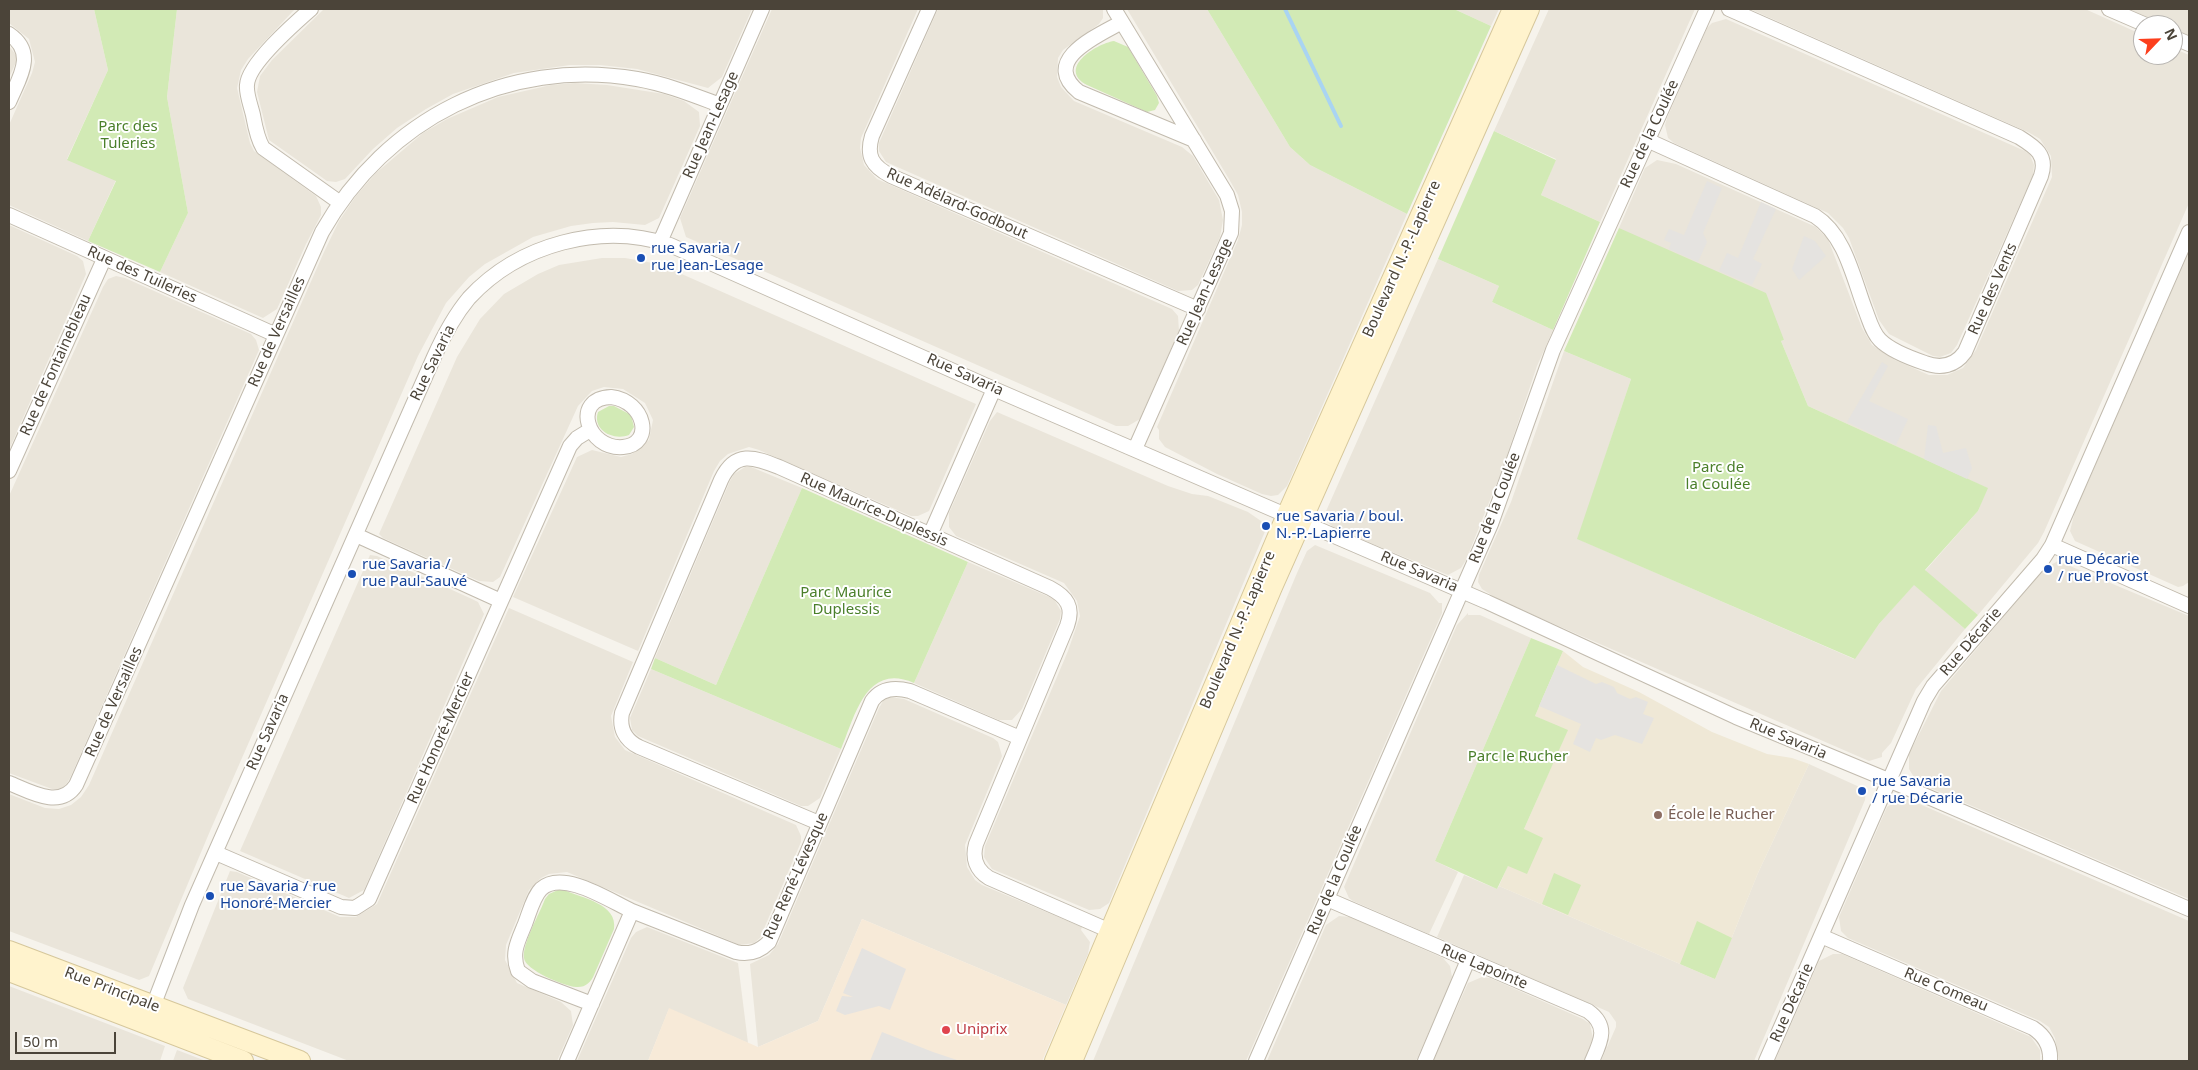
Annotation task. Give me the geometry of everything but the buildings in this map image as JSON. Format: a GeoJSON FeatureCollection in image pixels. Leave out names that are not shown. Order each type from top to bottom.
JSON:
{"type":"FeatureCollection","features":[{"type":"Feature","properties":{"kind":"street"},"geometry":{"type":"LineString","coordinates":[[311,9],[262,59],[248,79],[247,90],[258,139],[263,148],[339,202]]}},
{"type":"Feature","properties":{"kind":"street","name":"Rue Jean-Lesage"},"geometry":{"type":"LineString","coordinates":[[660,242],[762,9]]}},
{"type":"Feature","properties":{"kind":"street","name":"Rue Adélard-Godbout"},"geometry":{"type":"LineString","coordinates":[[929,9],[872,136],[869,152],[875,167],[891,176],[1198,309]]}},
{"type":"Feature","properties":{"kind":"street","name":"Rue Jean-Lesage"},"geometry":{"type":"LineString","coordinates":[[1114,9],[1227,195],[1233,218],[1231,233],[1135,449]]}},
{"type":"Feature","properties":{"kind":"street","name":"Boulevard N.-P.-Lapierre"},"geometry":{"type":"LineString","coordinates":[[1055,1061],[1117,934],[1513,9]]}},
{"type":"Feature","properties":{"kind":"street","name":"Boulevard N.-P.-Lapierre"},"geometry":{"type":"LineString","coordinates":[[1294,518],[1529,9]]}},
{"type":"Feature","properties":{"kind":"street","name":"Rue de la Coulée"},"geometry":{"type":"LineString","coordinates":[[1256,1061],[1504,492],[1553,350],[1707,9]]}},
{"type":"Feature","properties":{"kind":"street","name":"Rue des Vents"},"geometry":{"type":"LineString","coordinates":[[1648,140],[1815,216],[1828,225],[1839,242],[1871,326],[1884,343],[1912,358],[1936,367],[1944,367],[1952,363],[1965,352],[2041,176],[2044,164],[2039,150],[2011,134],[1729,9]]}},
{"type":"Feature","properties":{"kind":"street"},"geometry":{"type":"LineString","coordinates":[[2109,9],[2133,19]]}},
{"type":"Feature","properties":{"kind":"street"},"geometry":{"type":"LineString","coordinates":[[1122,22],[1071,54],[1066,70],[1070,83],[1079,92],[1194,140]]}},
{"type":"Feature","properties":{"kind":"street"},"geometry":{"type":"LineString","coordinates":[[9,34],[22,46],[25,62],[9,102]]}},
{"type":"Feature","properties":{"kind":"street","name":"Rue de Versailles"},"geometry":{"type":"LineString","coordinates":[[9,783],[55,798],[67,795],[75,788],[322,232],[339,202],[373,163],[426,120],[475,96],[518,82],[579,75],[624,77],[663,85],[720,105]]}},
{"type":"Feature","properties":{"kind":"street","name":"Rue des Tuileries"},"geometry":{"type":"LineString","coordinates":[[9,215],[276,335]]}},
{"type":"Feature","properties":{"kind":"street","name":"Rue Décarie"},"geometry":{"type":"LineString","coordinates":[[1766,1061],[1890,780],[1917,714],[1933,686],[2043,559],[2052,545],[2189,232]]}},
{"type":"Feature","properties":{"kind":"street","name":"Rue Savaria"},"geometry":{"type":"LineString","coordinates":[[149,1014],[216,853],[442,339],[462,308],[480,288],[516,261],[545,248],[573,240],[608,236],[660,242],[994,389],[1462,590],[1736,717],[1890,780],[2189,909]]}},
{"type":"Feature","properties":{"kind":"street","name":"Rue de Fontainebleau"},"geometry":{"type":"LineString","coordinates":[[9,471],[104,259]]}},
{"type":"Feature","properties":{"kind":"street"},"geometry":{"type":"LineString","coordinates":[[930,535],[994,389]]}},
{"type":"Feature","properties":{"kind":"street","name":"Rue Honoré-Mercier"},"geometry":{"type":"LineString","coordinates":[[216,853],[341,907],[352,908],[364,904],[372,895],[570,446],[577,438],[590,430]]}},
{"type":"Feature","properties":{"kind":"street","name":"Rue Maurice-Duplessis"},"geometry":{"type":"LineString","coordinates":[[819,823],[632,743],[622,730],[622,713],[721,480],[728,468],[737,460],[749,458],[766,462],[1050,588],[1064,596],[1069,605],[1071,615],[976,844],[975,863],[980,871],[989,878],[1117,934]]}},
{"type":"Feature","properties":{"kind":"street"},"geometry":{"type":"LineString","coordinates":[[356,535],[501,601]]}},
{"type":"Feature","properties":{"kind":"street"},"geometry":{"type":"LineString","coordinates":[[2052,545],[2189,606]]}},
{"type":"Feature","properties":{"kind":"street","name":"Rue René-Lévesque"},"geometry":{"type":"LineString","coordinates":[[632,911],[736,952],[756,952],[764,948],[772,935],[872,701],[884,690],[898,688],[910,691],[1020,738]]}},
{"type":"Feature","properties":{"kind":"street"},"geometry":{"type":"LineString","coordinates":[[567,1061],[592,1004],[632,911],[577,885],[565,881],[556,882],[539,892],[525,922],[514,952],[518,971],[532,981],[592,1004]]}},
{"type":"Feature","properties":{"kind":"street","name":"Rue Lapointe"},"geometry":{"type":"LineString","coordinates":[[1327,899],[1595,1016],[1603,1028],[1603,1034],[1592,1061]]}},
{"type":"Feature","properties":{"kind":"street","name":"Boulevard N.-P.-Lapierre"},"geometry":{"type":"LineString","coordinates":[[1072,1061],[1117,934]]}},
{"type":"Feature","properties":{"kind":"street","name":"Rue Comeau"},"geometry":{"type":"LineString","coordinates":[[1821,936],[2034,1028],[2045,1039],[2050,1054],[2050,1061]]}},
{"type":"Feature","properties":{"kind":"street","name":"Rue Principale"},"geometry":{"type":"LineString","coordinates":[[9,951],[149,1014],[243,1061]]}},
{"type":"Feature","properties":{"kind":"street"},"geometry":{"type":"LineString","coordinates":[[1425,1061],[1468,960]]}},
{"type":"Feature","properties":{"kind":"street","name":"Rue Principale"},"geometry":{"type":"LineString","coordinates":[[9,971],[300,1061]]}},
{"type":"Feature","properties":{"kind":"shaded area"},"geometry":{"type":"Polygon","coordinates":[[[9,9],[94,9],[108,70],[67,159],[116,180],[88,241],[9,205],[9,125],[35,62],[29,39],[9,23],[9,9]]]}},
{"type":"Feature","properties":{"kind":"shaded area"},"geometry":{"type":"Polygon","coordinates":[[[177,9],[295,9],[248,59],[241,70],[237,88],[250,143],[254,151],[316,196],[321,207],[321,215],[277,309],[263,318],[160,272],[188,213],[167,97],[177,9]]]}},
{"type":"Feature","properties":{"kind":"shaded area"},"geometry":{"type":"Polygon","coordinates":[[[324,9],[752,9],[722,77],[708,88],[637,69],[600,65],[570,65],[514,73],[453,94],[426,109],[397,128],[373,149],[345,179],[336,182],[327,181],[269,140],[257,92],[260,76],[272,60],[324,9]]]}},
{"type":"Feature","properties":{"kind":"shaded area"},"geometry":{"type":"Polygon","coordinates":[[[772,9],[918,9],[861,138],[860,148],[864,165],[877,179],[1172,309],[1178,316],[1179,331],[1140,419],[1128,426],[1116,426],[686,237],[680,218],[772,9]]]}},
{"type":"Feature","properties":{"kind":"shaded area"},"geometry":{"type":"Polygon","coordinates":[[[938,9],[1103,9],[1103,18],[1099,24],[1063,50],[1058,58],[1057,77],[1061,87],[1074,101],[1182,147],[1193,156],[1219,200],[1223,220],[1220,237],[1198,285],[1192,290],[1178,291],[886,162],[879,151],[879,143],[938,9]]]}},
{"type":"Feature","properties":{"kind":"shaded area"},"geometry":{"type":"Polygon","coordinates":[[[1127,9],[1207,9],[1290,147],[1310,165],[1407,214],[1287,486],[1278,495],[1262,494],[1217,474],[1165,447],[1159,439],[1157,427],[1238,240],[1242,225],[1242,212],[1238,195],[1229,179],[1127,9]]]}},
{"type":"Feature","properties":{"kind":"shaded area"},"geometry":{"type":"Polygon","coordinates":[[[1454,9],[1499,9],[1491,26],[1454,9]]]}},
{"type":"Feature","properties":{"kind":"shaded area"},"geometry":{"type":"Polygon","coordinates":[[[1549,9],[1695,9],[1600,222],[1541,195],[1556,159],[1494,131],[1549,9]]]}},
{"type":"Feature","properties":{"kind":"shaded area"},"geometry":{"type":"Polygon","coordinates":[[[1750,9],[2085,9],[2133,31],[2133,65],[2183,65],[2183,52],[2189,55],[2189,203],[2044,532],[2038,543],[1978,615],[1925,571],[1978,511],[1987,488],[1808,406],[1781,341],[1784,340],[1619,228],[1645,168],[1657,160],[1676,164],[1816,227],[1828,239],[1862,328],[1872,345],[1895,360],[1929,375],[1947,375],[1963,368],[1976,350],[2052,177],[2051,156],[2040,139],[1750,9]]]}},
{"type":"Feature","properties":{"kind":"shaded area"},"geometry":{"type":"Polygon","coordinates":[[[2129,9],[2189,9],[2189,36],[2183,33],[2183,15],[2142,15],[2129,9]]]}},
{"type":"Feature","properties":{"kind":"shaded area"},"geometry":{"type":"Polygon","coordinates":[[[1726,19],[2025,151],[2030,155],[2034,165],[2033,175],[1957,345],[1951,353],[1940,357],[1933,356],[1889,334],[1879,320],[1849,238],[1843,228],[1828,213],[1674,143],[1668,138],[1665,125],[1667,118],[1707,28],[1712,23],[1726,19]]]}},
{"type":"Feature","properties":{"kind":"shaded area"},"geometry":{"type":"Polygon","coordinates":[[[9,46],[16,55],[16,62],[9,78],[9,46]]]}},
{"type":"Feature","properties":{"kind":"shaded area"},"geometry":{"type":"Polygon","coordinates":[[[575,83],[607,85],[664,94],[684,101],[699,112],[700,126],[659,218],[645,225],[613,222],[571,226],[533,237],[485,264],[469,277],[446,303],[418,356],[210,831],[149,976],[139,980],[9,931],[9,794],[45,808],[59,809],[71,805],[81,797],[89,785],[339,221],[356,196],[376,173],[423,133],[447,119],[498,97],[551,85],[575,83]]]}},
{"type":"Feature","properties":{"kind":"shaded area"},"geometry":{"type":"Polygon","coordinates":[[[1707,181],[1722,188],[1703,233],[1707,242],[1698,262],[1669,249],[1671,243],[1664,240],[1669,229],[1684,235],[1707,181]]]}},
{"type":"Feature","properties":{"kind":"shaded area"},"geometry":{"type":"Polygon","coordinates":[[[1761,202],[1776,209],[1753,259],[1762,264],[1752,285],[1719,271],[1727,253],[1738,258],[1761,202]]]}},
{"type":"Feature","properties":{"kind":"shaded area"},"geometry":{"type":"Polygon","coordinates":[[[9,225],[77,256],[83,261],[86,274],[9,450],[9,225]]]}},
{"type":"Feature","properties":{"kind":"shaded area"},"geometry":{"type":"Polygon","coordinates":[[[1804,236],[1815,241],[1826,256],[1799,280],[1792,269],[1804,236]]]}},
{"type":"Feature","properties":{"kind":"shaded area"},"geometry":{"type":"Polygon","coordinates":[[[2189,252],[2189,582],[2178,587],[2075,541],[2070,531],[2075,511],[2189,252]]]}},
{"type":"Feature","properties":{"kind":"shaded area"},"geometry":{"type":"Polygon","coordinates":[[[602,258],[625,258],[659,264],[976,404],[929,511],[918,516],[911,516],[749,447],[728,454],[720,461],[714,471],[638,651],[513,597],[577,457],[592,450],[621,457],[632,454],[649,440],[653,420],[645,403],[623,389],[604,387],[592,391],[578,406],[500,577],[493,582],[479,581],[383,538],[379,534],[457,357],[480,319],[504,294],[538,274],[559,265],[602,258]]]}},
{"type":"Feature","properties":{"kind":"shaded area"},"geometry":{"type":"Polygon","coordinates":[[[1438,259],[1499,286],[1492,302],[1553,330],[1537,366],[1502,470],[1466,560],[1461,568],[1448,575],[1334,528],[1323,518],[1438,259]]]}},
{"type":"Feature","properties":{"kind":"shaded area"},"geometry":{"type":"Polygon","coordinates":[[[116,276],[125,278],[251,334],[256,340],[259,350],[70,778],[65,786],[59,789],[52,789],[9,773],[9,496],[103,287],[108,279],[116,276]]]}},
{"type":"Feature","properties":{"kind":"shaded area"},"geometry":{"type":"Polygon","coordinates":[[[1564,351],[1631,379],[1578,539],[1854,659],[1879,624],[1914,584],[1965,629],[1916,689],[1891,743],[1882,753],[1882,757],[1869,761],[1501,601],[1482,589],[1478,582],[1479,575],[1511,502],[1564,351]]]}},
{"type":"Feature","properties":{"kind":"shaded area"},"geometry":{"type":"Polygon","coordinates":[[[1882,362],[1888,366],[1869,401],[1908,419],[1896,445],[1847,422],[1882,362]]]}},
{"type":"Feature","properties":{"kind":"shaded area"},"geometry":{"type":"Polygon","coordinates":[[[997,412],[1168,486],[1192,494],[1208,496],[1248,512],[1261,521],[1266,529],[1109,903],[1100,909],[1089,910],[992,869],[984,857],[985,846],[1068,651],[1080,616],[1077,601],[1064,583],[956,536],[949,527],[949,513],[990,421],[997,412]]]}},
{"type":"Feature","properties":{"kind":"shaded area"},"geometry":{"type":"Polygon","coordinates":[[[1928,425],[1936,426],[1943,453],[1966,448],[1972,468],[1967,479],[1924,459],[1928,425]]]}},
{"type":"Feature","properties":{"kind":"shaded area"},"geometry":{"type":"Polygon","coordinates":[[[745,467],[751,467],[802,488],[716,685],[655,658],[730,481],[734,474],[745,467]]]}},
{"type":"Feature","properties":{"kind":"shaded area"},"geometry":{"type":"Polygon","coordinates":[[[1315,545],[1430,593],[1439,603],[1442,603],[1442,613],[1246,1061],[1093,1061],[1297,573],[1307,551],[1315,545]]]}},
{"type":"Feature","properties":{"kind":"shaded area"},"geometry":{"type":"Polygon","coordinates":[[[370,555],[377,556],[478,602],[484,614],[364,890],[349,898],[240,851],[370,555]]]}},
{"type":"Feature","properties":{"kind":"shaded area"},"geometry":{"type":"Polygon","coordinates":[[[2058,561],[2189,616],[2189,899],[1923,785],[1917,782],[1909,769],[1909,754],[1941,691],[2045,568],[2058,561]]]}},
{"type":"Feature","properties":{"kind":"shaded area"},"geometry":{"type":"Polygon","coordinates":[[[968,562],[1054,599],[1061,611],[1060,619],[1022,709],[1012,720],[999,720],[914,683],[968,562]]]}},
{"type":"Feature","properties":{"kind":"shaded area"},"geometry":{"type":"Polygon","coordinates":[[[509,608],[633,662],[611,716],[615,737],[625,750],[796,825],[801,836],[801,842],[760,938],[754,943],[740,945],[567,872],[549,874],[541,878],[529,890],[506,945],[505,960],[517,983],[561,1002],[571,1011],[573,1025],[557,1061],[349,1061],[188,999],[183,988],[230,871],[237,872],[340,917],[356,917],[377,904],[509,608]]]}},
{"type":"Feature","properties":{"kind":"shaded area"},"geometry":{"type":"Polygon","coordinates":[[[1468,613],[1468,615],[1480,615],[1531,638],[1435,861],[1458,872],[1429,934],[1353,901],[1349,898],[1344,887],[1457,625],[1468,613]]]}},
{"type":"Feature","properties":{"kind":"shaded area","name":"École le Rucher"},"geometry":{"type":"Polygon","coordinates":[[[1563,651],[1583,667],[1639,692],[1712,732],[1767,754],[1792,758],[1809,764],[1758,873],[1715,979],[1499,886],[1567,731],[1535,716],[1563,651]]]}},
{"type":"Feature","properties":{"kind":"shaded area"},"geometry":{"type":"Polygon","coordinates":[[[1557,665],[1596,684],[1602,682],[1614,687],[1617,693],[1630,699],[1636,697],[1648,702],[1643,714],[1654,718],[1642,744],[1615,735],[1601,740],[1596,738],[1590,752],[1573,744],[1581,724],[1539,706],[1557,665]]]}},
{"type":"Feature","properties":{"kind":"shaded area"},"geometry":{"type":"Polygon","coordinates":[[[651,669],[841,749],[820,798],[808,806],[801,806],[638,736],[632,730],[630,718],[651,669]]]}},
{"type":"Feature","properties":{"kind":"shaded area"},"geometry":{"type":"Polygon","coordinates":[[[890,697],[904,699],[993,738],[998,742],[1002,756],[965,845],[967,867],[975,880],[982,885],[1082,927],[1081,930],[1090,942],[1088,954],[1066,1005],[862,919],[818,1021],[758,1047],[750,964],[769,955],[778,944],[879,708],[883,701],[890,697]]]}},
{"type":"Feature","properties":{"kind":"shaded area"},"geometry":{"type":"Polygon","coordinates":[[[1809,764],[1866,790],[1865,800],[1754,1061],[1601,1061],[1616,1027],[1616,1022],[1609,1012],[1437,937],[1464,875],[1497,889],[1499,886],[1715,979],[1758,873],[1809,764]]]}},
{"type":"Feature","properties":{"kind":"shaded area"},"geometry":{"type":"Polygon","coordinates":[[[1900,799],[1908,799],[2189,921],[2189,1061],[2059,1061],[2055,1038],[2049,1027],[2040,1021],[1848,938],[1841,931],[1839,917],[1887,807],[1900,799]]]}},
{"type":"Feature","properties":{"kind":"shaded area"},"geometry":{"type":"Polygon","coordinates":[[[1339,916],[1350,917],[1443,958],[1450,966],[1452,977],[1450,984],[1416,1061],[1267,1061],[1326,925],[1339,916]]]}},
{"type":"Feature","properties":{"kind":"shaded area"},"geometry":{"type":"Polygon","coordinates":[[[862,919],[1066,1005],[1042,1061],[648,1061],[669,1008],[758,1047],[818,1021],[862,919]]]}},
{"type":"Feature","properties":{"kind":"shaded area"},"geometry":{"type":"Polygon","coordinates":[[[647,927],[738,963],[748,1043],[669,1009],[648,1061],[577,1061],[631,938],[636,932],[647,927]]]}},
{"type":"Feature","properties":{"kind":"shaded area"},"geometry":{"type":"Polygon","coordinates":[[[862,948],[906,969],[890,1010],[879,1006],[845,1015],[836,1011],[842,996],[853,997],[843,993],[862,948]]]}},
{"type":"Feature","properties":{"kind":"shaded area"},"geometry":{"type":"Polygon","coordinates":[[[1833,954],[1842,954],[2031,1037],[2040,1050],[2040,1061],[1775,1061],[1819,961],[1833,954]]]}},
{"type":"Feature","properties":{"kind":"shaded area"},"geometry":{"type":"Polygon","coordinates":[[[1482,977],[1490,978],[1583,1019],[1590,1024],[1593,1039],[1584,1061],[1433,1061],[1468,983],[1482,977]]]}},
{"type":"Feature","properties":{"kind":"shaded area"},"geometry":{"type":"Polygon","coordinates":[[[9,986],[165,1046],[160,1061],[9,1061],[9,986]]]}},
{"type":"Feature","properties":{"kind":"shaded area"},"geometry":{"type":"Polygon","coordinates":[[[882,1032],[933,1052],[960,1061],[870,1061],[882,1032]]]}},
{"type":"Feature","properties":{"kind":"shaded area"},"geometry":{"type":"Polygon","coordinates":[[[177,1050],[206,1061],[173,1061],[177,1050]]]}},
{"type":"Feature","properties":{"kind":"green space","name":"Parc des Tuleries"},"geometry":{"type":"Polygon","coordinates":[[[94,9],[177,9],[167,97],[188,213],[160,272],[88,241],[116,181],[67,160],[108,70],[94,9]]]}},
{"type":"Feature","properties":{"kind":"green space"},"geometry":{"type":"Polygon","coordinates":[[[1207,9],[1454,9],[1491,26],[1407,214],[1310,165],[1290,147],[1207,9]]]}},
{"type":"Feature","properties":{"kind":"green space"},"geometry":{"type":"Polygon","coordinates":[[[1114,41],[1128,47],[1157,96],[1159,103],[1155,110],[1147,112],[1087,85],[1079,79],[1076,72],[1077,65],[1082,58],[1098,47],[1114,41]]]}},
{"type":"Feature","properties":{"kind":"green space"},"geometry":{"type":"Polygon","coordinates":[[[1494,131],[1556,160],[1541,195],[1600,222],[1553,330],[1492,302],[1499,286],[1438,259],[1494,131]]]}},
{"type":"Feature","properties":{"kind":"green space","name":"Parc de la Coulée"},"geometry":{"type":"Polygon","coordinates":[[[1619,228],[1766,293],[1784,340],[1781,341],[1808,406],[1988,488],[1978,511],[1925,570],[1978,615],[1965,629],[1914,585],[1879,624],[1855,659],[1577,539],[1631,379],[1564,351],[1619,228]]]}},
{"type":"Feature","properties":{"kind":"green space"},"geometry":{"type":"Polygon","coordinates":[[[609,406],[614,406],[631,415],[634,427],[629,435],[611,435],[601,429],[598,424],[598,412],[609,406]]]}},
{"type":"Feature","properties":{"kind":"green space","name":"Parc Maurice Duplessis"},"geometry":{"type":"Polygon","coordinates":[[[802,488],[968,562],[914,683],[898,678],[884,680],[874,686],[858,708],[841,749],[651,669],[655,658],[716,685],[802,488]]]}},
{"type":"Feature","properties":{"kind":"green space","name":"Parc le Rucher"},"geometry":{"type":"Polygon","coordinates":[[[1531,638],[1563,651],[1535,716],[1568,730],[1524,829],[1543,838],[1527,874],[1508,866],[1497,889],[1435,861],[1531,638]]]}},
{"type":"Feature","properties":{"kind":"green space"},"geometry":{"type":"Polygon","coordinates":[[[1554,873],[1581,885],[1568,915],[1542,904],[1554,873]]]}},
{"type":"Feature","properties":{"kind":"green space"},"geometry":{"type":"Polygon","coordinates":[[[558,890],[564,890],[597,903],[610,913],[614,920],[614,929],[594,975],[582,987],[570,986],[546,977],[526,963],[524,958],[528,937],[545,899],[549,894],[558,890]]]}},
{"type":"Feature","properties":{"kind":"green space"},"geometry":{"type":"Polygon","coordinates":[[[1697,921],[1732,938],[1715,979],[1680,964],[1697,921]]]}},
{"type":"Feature","properties":{"kind":"waterway"},"geometry":{"type":"LineString","coordinates":[[1285,9],[1341,126]]}},
{"type":"Feature","properties":{"kind":"place","name":"rue Savaria / rue Jean-Lesage"},"geometry":{"type":"Point","coordinates":[641,258]}},
{"type":"Feature","properties":{"kind":"place","name":"rue Savaria / boul. N.-P.-Lapierre"},"geometry":{"type":"Point","coordinates":[1266,526]}},
{"type":"Feature","properties":{"kind":"place","name":"rue Décarie / rue Provost"},"geometry":{"type":"Point","coordinates":[2048,569]}},
{"type":"Feature","properties":{"kind":"place","name":"rue Savaria / rue Paul-Sauvé"},"geometry":{"type":"Point","coordinates":[352,574]}},
{"type":"Feature","properties":{"kind":"place","name":"rue Savaria / rue Décarie"},"geometry":{"type":"Point","coordinates":[1862,791]}},
{"type":"Feature","properties":{"kind":"place","name":"École le Rucher"},"geometry":{"type":"Point","coordinates":[1658,815]}},
{"type":"Feature","properties":{"kind":"place","name":"rue Savaria / rue Honoré-Mercier"},"geometry":{"type":"Point","coordinates":[210,896]}},
{"type":"Feature","properties":{"kind":"place","name":"Uniprix"},"geometry":{"type":"Point","coordinates":[946,1030]}}]}
